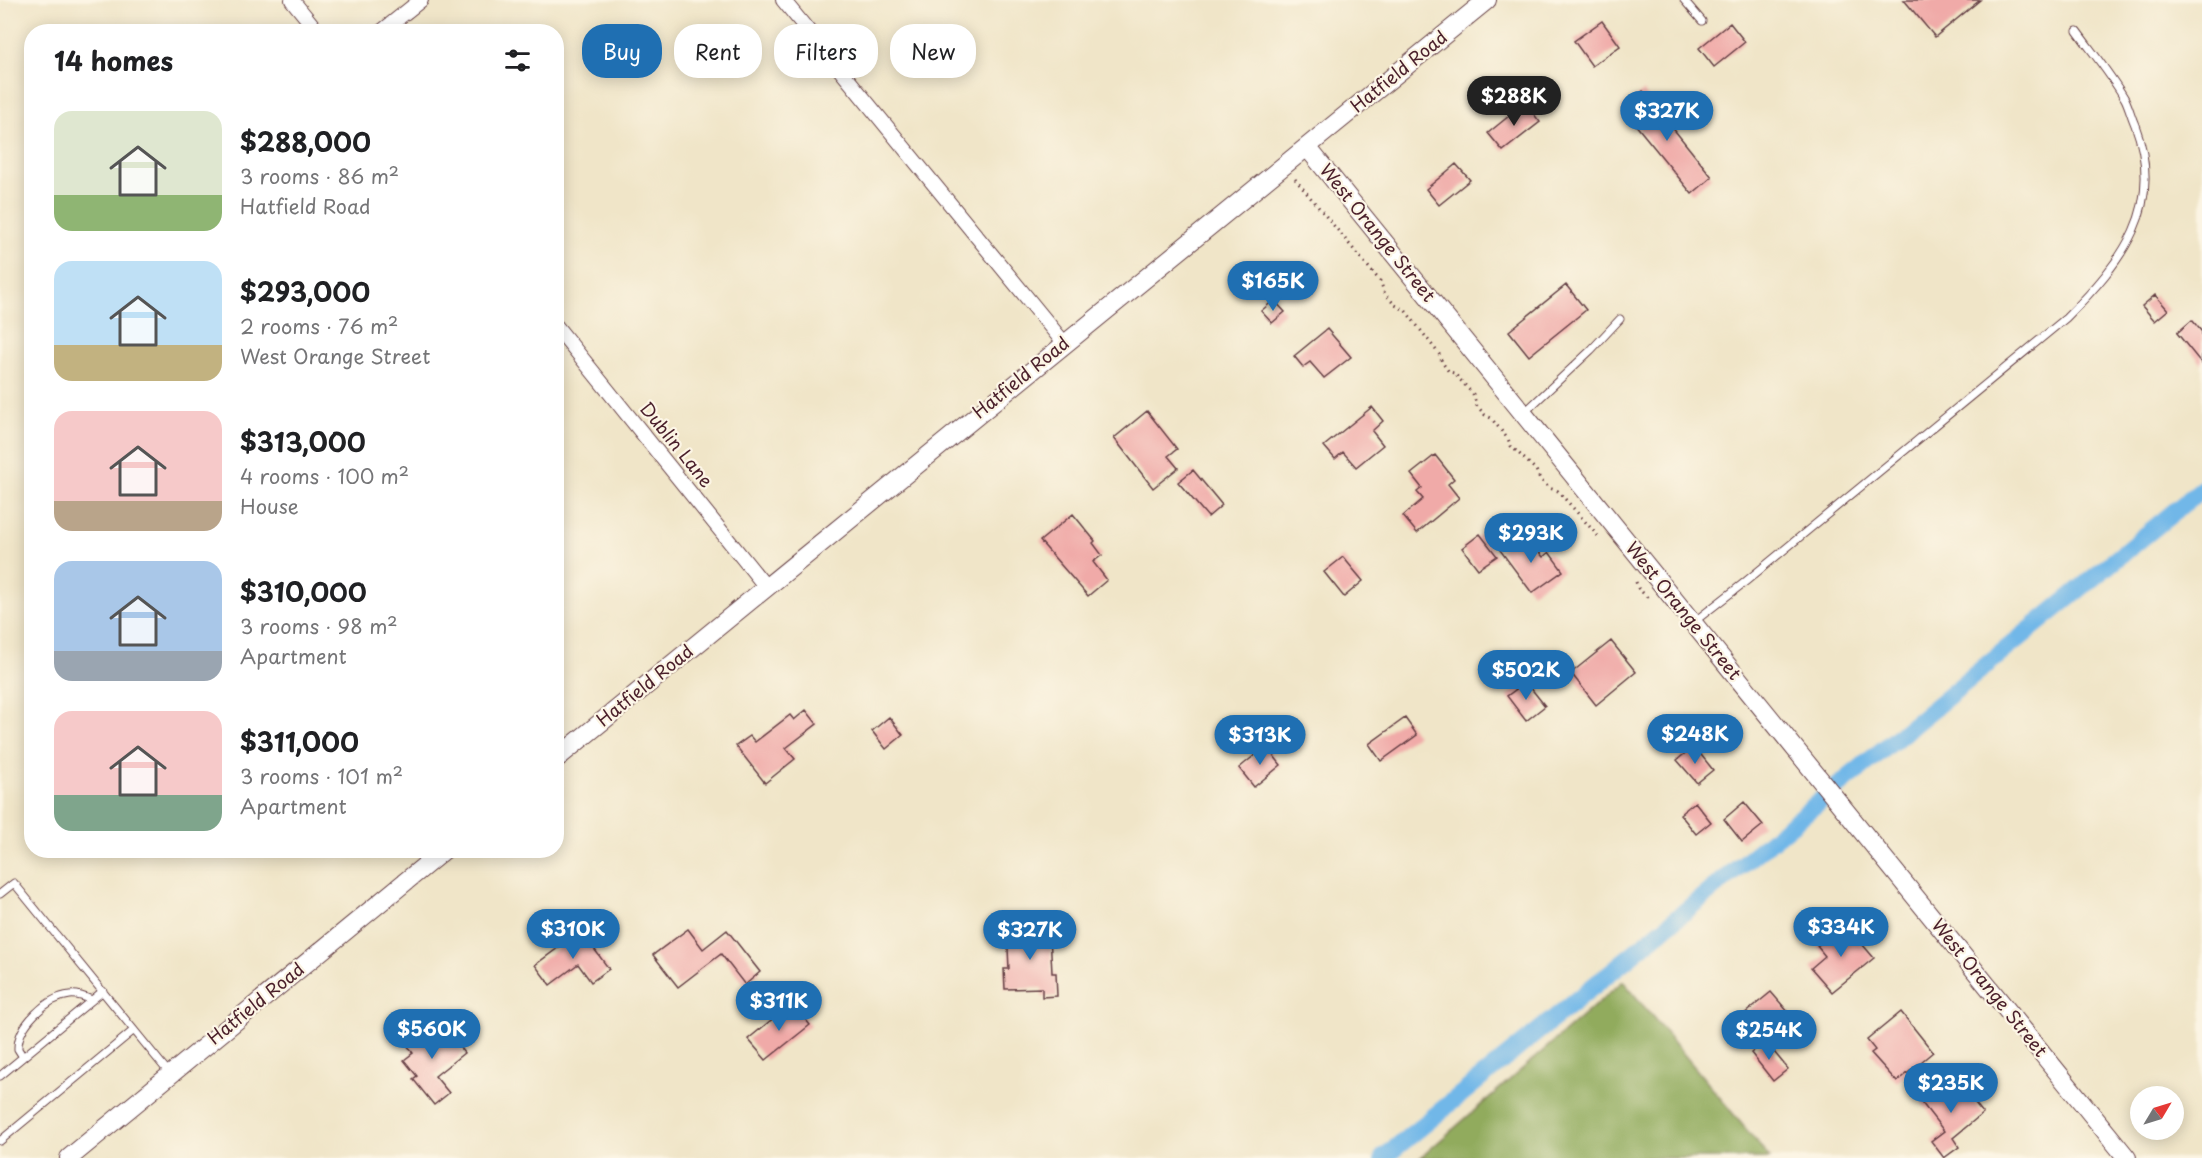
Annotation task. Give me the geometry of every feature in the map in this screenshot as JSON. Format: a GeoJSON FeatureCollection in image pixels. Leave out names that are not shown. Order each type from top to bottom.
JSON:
{"type":"FeatureCollection","features":[{"type":"Feature","properties":{"kind":"street"},"geometry":{"type":"LineString","coordinates":[[292,0],[312,24]]}},
{"type":"Feature","properties":{"kind":"street"},"geometry":{"type":"LineString","coordinates":[[391,24],[421,0]]}},
{"type":"Feature","properties":{"kind":"street"},"geometry":{"type":"LineString","coordinates":[[783,0],[1064,343]]}},
{"type":"Feature","properties":{"kind":"street","name":"Hatfield Road"},"geometry":{"type":"LineString","coordinates":[[564,752],[1487,0]]}},
{"type":"Feature","properties":{"kind":"street","name":"West Orange Street"},"geometry":{"type":"LineString","coordinates":[[1307,147],[2127,1158]]}},
{"type":"Feature","properties":{"kind":"street","name":"Dublin Lane"},"geometry":{"type":"LineString","coordinates":[[564,336],[766,586]]}},
{"type":"Feature","properties":{"kind":"street","name":"Hatfield Road"},"geometry":{"type":"LineString","coordinates":[[69,1158],[434,858]]}},
{"type":"Feature","properties":{"kind":"lane"},"geometry":{"type":"LineString","coordinates":[[1684,0],[1702,21]]}},
{"type":"Feature","properties":{"kind":"lane"},"geometry":{"type":"LineString","coordinates":[[1693,622],[1754,575],[2066,318],[2096,289],[2132,236],[2145,199],[2144,148],[2125,100],[2077,31]]}},
{"type":"Feature","properties":{"kind":"lane"},"geometry":{"type":"LineString","coordinates":[[1523,414],[1591,350],[1620,319]]}},
{"type":"Feature","properties":{"kind":"lane"},"geometry":{"type":"LineString","coordinates":[[0,894],[14,883],[171,1075]]}},
{"type":"Feature","properties":{"kind":"lane"},"geometry":{"type":"LineString","coordinates":[[0,1076],[103,991]]}},
{"type":"Feature","properties":{"kind":"lane"},"geometry":{"type":"LineString","coordinates":[[23,1057],[18,1049],[25,1024],[52,1001],[69,995],[80,995],[92,1000]]}},
{"type":"Feature","properties":{"kind":"lane"},"geometry":{"type":"LineString","coordinates":[[0,1142],[134,1030]]}},
{"type":"Feature","properties":{"kind":"path"},"geometry":{"type":"LineString","coordinates":[[1294,178],[1380,281],[1385,294],[1395,305],[1405,310],[1439,354],[1449,372],[1455,373],[1473,394],[1477,406],[1491,418],[1511,446],[1536,470],[1540,479],[1549,488],[1558,491],[1605,543]]}},
{"type":"Feature","properties":{"kind":"path"},"geometry":{"type":"LineString","coordinates":[[1636,579],[1638,588],[1653,601]]}},
{"type":"Feature","properties":{"kind":"green space"},"geometry":{"type":"Polygon","coordinates":[[[1623,981],[1770,1158],[1420,1158],[1623,981]]]}},
{"type":"Feature","properties":{"kind":"building"},"geometry":{"type":"Polygon","coordinates":[[[1904,0],[1980,0],[1935,37],[1904,0]]]}},
{"type":"Feature","properties":{"kind":"building"},"geometry":{"type":"Polygon","coordinates":[[[1602,21],[1620,46],[1592,66],[1574,41],[1602,21]]]}},
{"type":"Feature","properties":{"kind":"building"},"geometry":{"type":"Polygon","coordinates":[[[1730,23],[1745,42],[1714,67],[1699,48],[1730,23]]]}},
{"type":"Feature","properties":{"kind":"building"},"geometry":{"type":"Polygon","coordinates":[[[1643,91],[1712,177],[1692,194],[1622,108],[1643,91]]]}},
{"type":"Feature","properties":{"kind":"building"},"geometry":{"type":"Polygon","coordinates":[[[1525,103],[1540,122],[1503,151],[1488,133],[1525,103]]]}},
{"type":"Feature","properties":{"kind":"building"},"geometry":{"type":"Polygon","coordinates":[[[1456,164],[1470,180],[1439,205],[1426,189],[1456,164]]]}},
{"type":"Feature","properties":{"kind":"building"},"geometry":{"type":"Polygon","coordinates":[[[1566,285],[1586,310],[1529,356],[1509,331],[1566,285]]]}},
{"type":"Feature","properties":{"kind":"building"},"geometry":{"type":"Polygon","coordinates":[[[2155,295],[2168,310],[2155,321],[2142,306],[2155,295]]]}},
{"type":"Feature","properties":{"kind":"building"},"geometry":{"type":"Polygon","coordinates":[[[1274,300],[1285,312],[1272,323],[1261,311],[1274,300]]]}},
{"type":"Feature","properties":{"kind":"building"},"geometry":{"type":"Polygon","coordinates":[[[2192,320],[2202,332],[2202,364],[2177,333],[2192,320]]]}},
{"type":"Feature","properties":{"kind":"building"},"geometry":{"type":"Polygon","coordinates":[[[1327,329],[1351,357],[1324,378],[1310,362],[1303,367],[1294,356],[1327,329]]]}},
{"type":"Feature","properties":{"kind":"building"},"geometry":{"type":"Polygon","coordinates":[[[1372,407],[1383,421],[1372,431],[1383,445],[1356,467],[1343,452],[1335,459],[1324,446],[1372,407]]]}},
{"type":"Feature","properties":{"kind":"building"},"geometry":{"type":"Polygon","coordinates":[[[1147,411],[1177,449],[1168,456],[1178,468],[1153,488],[1114,438],[1147,411]]]}},
{"type":"Feature","properties":{"kind":"building"},"geometry":{"type":"Polygon","coordinates":[[[1435,455],[1454,479],[1448,484],[1459,498],[1417,533],[1403,516],[1423,499],[1417,492],[1422,488],[1411,474],[1435,455]]]}},
{"type":"Feature","properties":{"kind":"building"},"geometry":{"type":"Polygon","coordinates":[[[1193,470],[1222,505],[1208,517],[1178,482],[1193,470]]]}},
{"type":"Feature","properties":{"kind":"building"},"geometry":{"type":"Polygon","coordinates":[[[1073,514],[1095,541],[1093,543],[1102,555],[1093,562],[1107,580],[1088,596],[1040,541],[1073,514]]]}},
{"type":"Feature","properties":{"kind":"building"},"geometry":{"type":"Polygon","coordinates":[[[1480,534],[1497,556],[1478,569],[1462,548],[1480,534]]]}},
{"type":"Feature","properties":{"kind":"building"},"geometry":{"type":"Polygon","coordinates":[[[1518,536],[1529,550],[1534,546],[1543,557],[1549,552],[1563,571],[1532,593],[1500,550],[1518,536]]]}},
{"type":"Feature","properties":{"kind":"building"},"geometry":{"type":"Polygon","coordinates":[[[1343,557],[1363,581],[1344,597],[1324,572],[1343,557]]]}},
{"type":"Feature","properties":{"kind":"building"},"geometry":{"type":"Polygon","coordinates":[[[1611,641],[1636,672],[1596,705],[1571,673],[1611,641]]]}},
{"type":"Feature","properties":{"kind":"building"},"geometry":{"type":"Polygon","coordinates":[[[1526,682],[1545,706],[1526,721],[1507,696],[1526,682]]]}},
{"type":"Feature","properties":{"kind":"building"},"geometry":{"type":"Polygon","coordinates":[[[806,710],[817,724],[786,748],[795,759],[765,783],[736,746],[750,736],[755,742],[790,715],[794,720],[806,710]]]}},
{"type":"Feature","properties":{"kind":"building"},"geometry":{"type":"Polygon","coordinates":[[[889,717],[903,735],[886,749],[872,731],[889,717]]]}},
{"type":"Feature","properties":{"kind":"building"},"geometry":{"type":"Polygon","coordinates":[[[1405,718],[1417,735],[1381,761],[1369,744],[1405,718]]]}},
{"type":"Feature","properties":{"kind":"building"},"geometry":{"type":"Polygon","coordinates":[[[1266,746],[1281,765],[1254,787],[1239,768],[1266,746]]]}},
{"type":"Feature","properties":{"kind":"building"},"geometry":{"type":"Polygon","coordinates":[[[1694,746],[1713,770],[1697,783],[1677,760],[1694,746]]]}},
{"type":"Feature","properties":{"kind":"building"},"geometry":{"type":"Polygon","coordinates":[[[1695,802],[1711,822],[1696,834],[1680,814],[1695,802]]]}},
{"type":"Feature","properties":{"kind":"building"},"geometry":{"type":"Polygon","coordinates":[[[1744,802],[1763,825],[1742,842],[1724,819],[1744,802]]]}},
{"type":"Feature","properties":{"kind":"building"},"geometry":{"type":"Polygon","coordinates":[[[1844,923],[1874,958],[1832,992],[1811,968],[1825,956],[1817,946],[1844,923]]]}},
{"type":"Feature","properties":{"kind":"building"},"geometry":{"type":"Polygon","coordinates":[[[1039,926],[1039,935],[1050,934],[1052,973],[1056,973],[1057,996],[1042,997],[1042,988],[1005,989],[1004,969],[1009,969],[1007,927],[1039,926]]]}},
{"type":"Feature","properties":{"kind":"building"},"geometry":{"type":"Polygon","coordinates":[[[688,929],[703,949],[727,930],[760,972],[745,985],[721,954],[678,987],[653,955],[688,929]]]}},
{"type":"Feature","properties":{"kind":"building"},"geometry":{"type":"Polygon","coordinates":[[[581,931],[609,969],[591,982],[578,964],[550,985],[535,965],[581,931]]]}},
{"type":"Feature","properties":{"kind":"building"},"geometry":{"type":"Polygon","coordinates":[[[1771,992],[1789,1013],[1761,1036],[1744,1014],[1771,992]]]}},
{"type":"Feature","properties":{"kind":"building"},"geometry":{"type":"Polygon","coordinates":[[[792,1003],[810,1025],[766,1060],[748,1039],[792,1003]]]}},
{"type":"Feature","properties":{"kind":"building"},"geometry":{"type":"Polygon","coordinates":[[[1901,1012],[1933,1052],[1897,1082],[1871,1053],[1875,1050],[1867,1040],[1901,1012]]]}},
{"type":"Feature","properties":{"kind":"building"},"geometry":{"type":"Polygon","coordinates":[[[438,1020],[464,1053],[435,1076],[449,1093],[434,1105],[413,1079],[417,1076],[404,1060],[413,1053],[407,1045],[438,1020]]]}},
{"type":"Feature","properties":{"kind":"building"},"geometry":{"type":"Polygon","coordinates":[[[1765,1041],[1788,1069],[1773,1081],[1751,1053],[1765,1041]]]}},
{"type":"Feature","properties":{"kind":"building"},"geometry":{"type":"Polygon","coordinates":[[[1954,1077],[1983,1113],[1953,1138],[1959,1147],[1944,1158],[1931,1141],[1944,1131],[1922,1103],[1954,1077]]]}},
{"type":"Feature","properties":{"kind":"waterway"},"geometry":{"type":"LineString","coordinates":[[1383,1158],[2202,489]]}}]}
